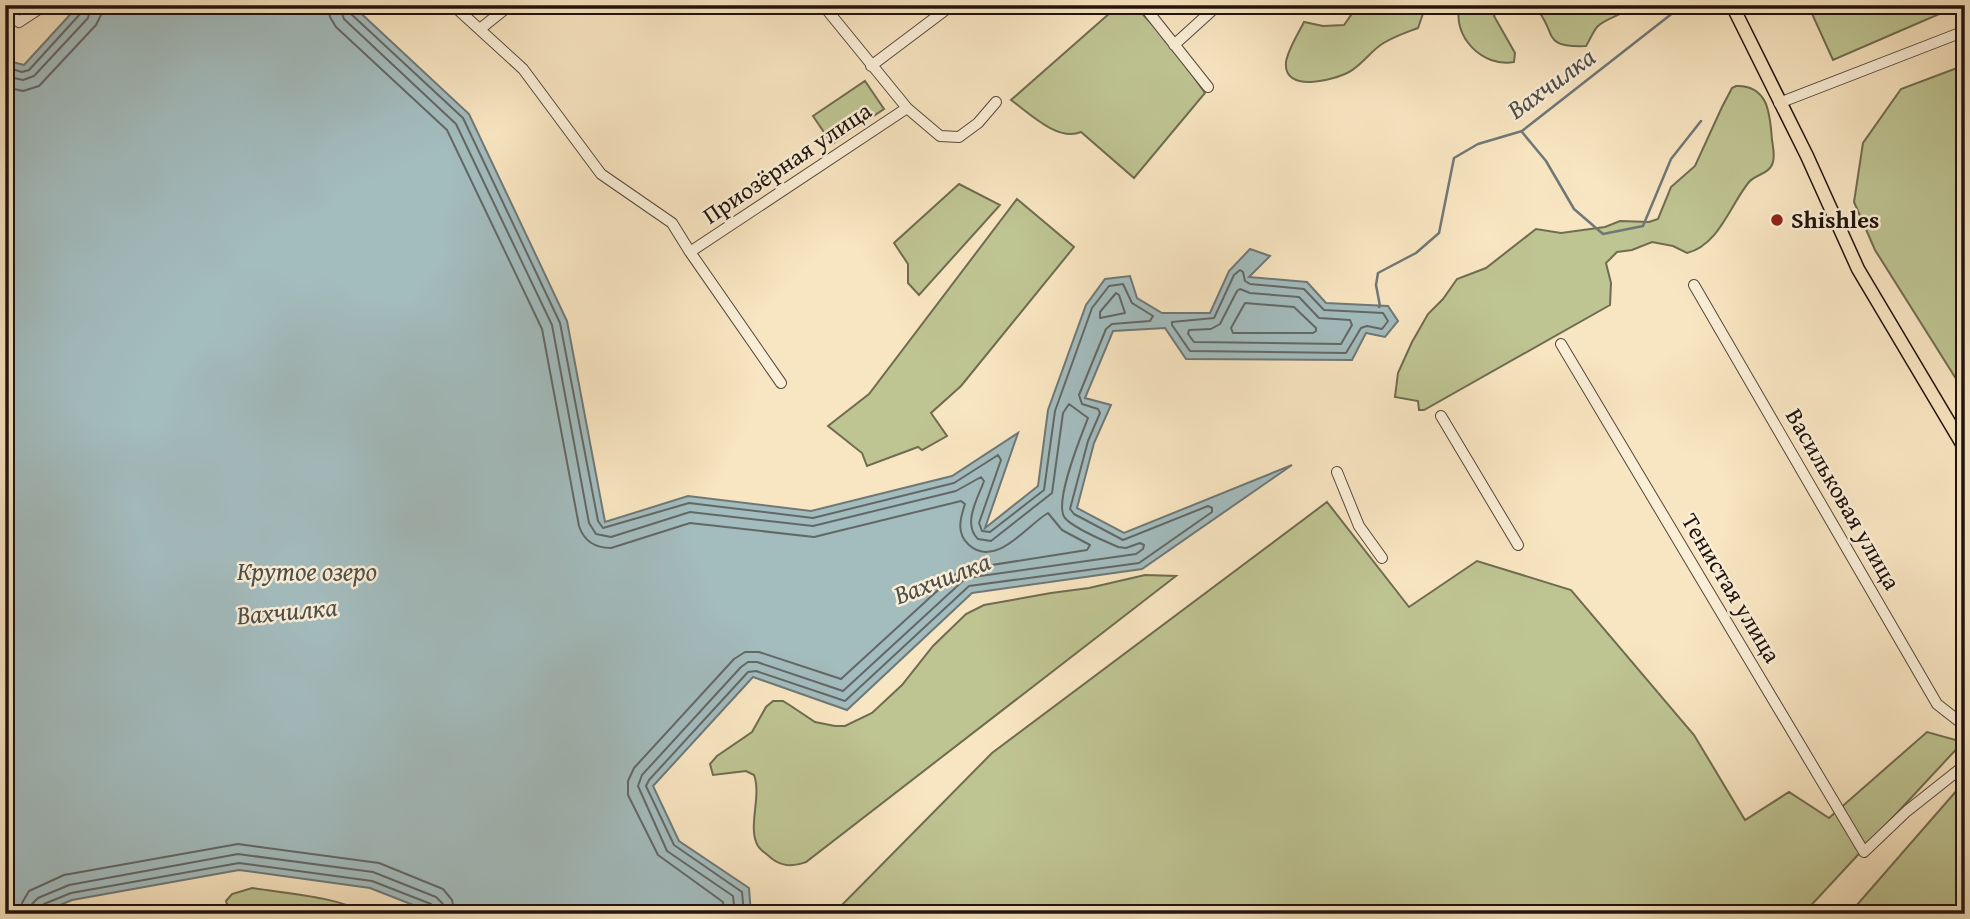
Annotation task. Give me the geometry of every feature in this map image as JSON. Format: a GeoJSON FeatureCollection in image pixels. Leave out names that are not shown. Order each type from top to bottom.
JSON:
{"type":"FeatureCollection","features":[{"type":"Feature","properties":{"kind":"main road"},"geometry":{"type":"LineString","coordinates":[[1732,5],[1807,156],[1858,269],[1965,449]]}},
{"type":"Feature","properties":{"kind":"street"},"geometry":{"type":"LineString","coordinates":[[5,9],[19,22],[45,5]]}},
{"type":"Feature","properties":{"kind":"street"},"geometry":{"type":"LineString","coordinates":[[453,5],[523,69],[601,174],[673,223],[690,252],[781,383]]}},
{"type":"Feature","properties":{"kind":"street"},"geometry":{"type":"LineString","coordinates":[[480,29],[510,5]]}},
{"type":"Feature","properties":{"kind":"street"},"geometry":{"type":"LineString","coordinates":[[823,5],[907,108],[940,136],[960,136],[978,123],[996,102]]}},
{"type":"Feature","properties":{"kind":"street","name":"Приозёрная улица"},"geometry":{"type":"LineString","coordinates":[[871,66],[951,5]]}},
{"type":"Feature","properties":{"kind":"street"},"geometry":{"type":"LineString","coordinates":[[1143,5],[1208,87]]}},
{"type":"Feature","properties":{"kind":"street"},"geometry":{"type":"LineString","coordinates":[[1174,45],[1219,5]]}},
{"type":"Feature","properties":{"kind":"street"},"geometry":{"type":"LineString","coordinates":[[1779,103],[1965,31]]}},
{"type":"Feature","properties":{"kind":"street","name":"Приозёрная улица"},"geometry":{"type":"LineString","coordinates":[[690,252],[907,108]]}},
{"type":"Feature","properties":{"kind":"street","name":"Васильковая улица"},"geometry":{"type":"LineString","coordinates":[[1694,285],[1937,704],[1965,726]]}},
{"type":"Feature","properties":{"kind":"street","name":"Тенистая улица"},"geometry":{"type":"LineString","coordinates":[[1561,344],[1864,852],[1907,811],[1965,765]]}},
{"type":"Feature","properties":{"kind":"street"},"geometry":{"type":"LineString","coordinates":[[1441,416],[1518,545]]}},
{"type":"Feature","properties":{"kind":"street"},"geometry":{"type":"LineString","coordinates":[[1337,472],[1359,526],[1382,558]]}},
{"type":"Feature","properties":{"kind":"green space"},"geometry":{"type":"Polygon","coordinates":[[[1119,5],[1134,5],[1169,42],[1205,93],[1134,178],[1081,132],[1072,134],[1053,130],[1011,100],[1119,5]]]}},
{"type":"Feature","properties":{"kind":"green space"},"geometry":{"type":"Polygon","coordinates":[[[1358,5],[1426,5],[1418,28],[1382,44],[1349,72],[1322,81],[1292,78],[1287,72],[1286,62],[1304,22],[1323,26],[1344,25],[1358,5]]]}},
{"type":"Feature","properties":{"kind":"green space"},"geometry":{"type":"Polygon","coordinates":[[[1460,5],[1504,5],[1498,8],[1494,16],[1515,53],[1514,62],[1491,60],[1472,47],[1460,28],[1460,5]]]}},
{"type":"Feature","properties":{"kind":"green space"},"geometry":{"type":"Polygon","coordinates":[[[1533,5],[1633,5],[1598,26],[1586,46],[1571,46],[1561,44],[1551,36],[1546,22],[1533,5]]]}},
{"type":"Feature","properties":{"kind":"green space"},"geometry":{"type":"Polygon","coordinates":[[[1808,5],[1960,5],[1833,60],[1808,5]]]}},
{"type":"Feature","properties":{"kind":"green space"},"geometry":{"type":"Polygon","coordinates":[[[1965,65],[1965,393],[1875,250],[1854,202],[1863,143],[1901,89],[1965,65]]]}},
{"type":"Feature","properties":{"kind":"green space"},"geometry":{"type":"Polygon","coordinates":[[[865,81],[884,109],[832,144],[813,116],[865,81]]]}},
{"type":"Feature","properties":{"kind":"green space"},"geometry":{"type":"Polygon","coordinates":[[[1736,86],[1755,90],[1766,103],[1774,159],[1769,169],[1749,182],[1708,242],[1687,253],[1673,246],[1652,242],[1632,250],[1617,252],[1606,263],[1611,283],[1610,305],[1424,410],[1419,410],[1418,401],[1395,397],[1398,373],[1412,342],[1428,314],[1457,279],[1486,268],[1536,229],[1561,233],[1605,227],[1620,221],[1649,222],[1658,219],[1671,187],[1695,166],[1722,107],[1732,88],[1736,86]]]}},
{"type":"Feature","properties":{"kind":"green space"},"geometry":{"type":"Polygon","coordinates":[[[959,184],[1000,205],[919,295],[908,283],[908,264],[894,243],[959,184]]]}},
{"type":"Feature","properties":{"kind":"green space"},"geometry":{"type":"Polygon","coordinates":[[[1017,199],[1074,247],[961,386],[931,413],[947,436],[922,450],[918,447],[867,466],[862,453],[828,426],[869,394],[1017,199]]]}},
{"type":"Feature","properties":{"kind":"green space"},"geometry":{"type":"Polygon","coordinates":[[[1327,502],[1409,607],[1477,561],[1571,590],[1694,735],[1745,820],[1789,792],[1829,818],[1927,732],[1963,742],[1803,914],[1196,914],[1178,908],[1178,914],[833,914],[992,753],[1327,502]]]}},
{"type":"Feature","properties":{"kind":"green space"},"geometry":{"type":"Polygon","coordinates":[[[1145,575],[1176,576],[806,862],[783,865],[758,846],[754,830],[754,775],[746,771],[713,775],[710,764],[717,756],[752,732],[766,707],[773,701],[783,701],[815,722],[845,726],[872,713],[902,685],[933,646],[966,614],[984,605],[1089,588],[1145,575]]]}},
{"type":"Feature","properties":{"kind":"green space"},"geometry":{"type":"Polygon","coordinates":[[[1965,781],[1965,914],[1849,914],[1965,781]]]}},
{"type":"Feature","properties":{"kind":"green space"},"geometry":{"type":"Polygon","coordinates":[[[252,888],[326,899],[369,914],[230,914],[226,901],[232,894],[252,888]]]}},
{"type":"Feature","properties":{"kind":"water","name":"Крутое озеро"},"geometry":{"type":"Polygon","coordinates":[[[352,5],[469,114],[567,321],[605,522],[688,496],[811,511],[952,476],[1018,433],[985,528],[1038,486],[1048,410],[1086,305],[1105,279],[1130,276],[1137,298],[1162,313],[1210,313],[1229,271],[1250,249],[1270,256],[1249,277],[1307,282],[1326,303],[1388,306],[1398,321],[1385,337],[1366,333],[1352,360],[1186,359],[1165,328],[1113,331],[1085,398],[1111,405],[1094,443],[1077,508],[1124,533],[1292,465],[1142,569],[972,593],[847,710],[753,677],[653,786],[679,841],[749,888],[751,914],[436,914],[370,888],[239,870],[72,900],[39,914],[5,914],[5,60],[24,65],[78,6],[352,5]]]}},
{"type":"Feature","properties":{"kind":"waterway","name":"Вахчилка"},"geometry":{"type":"LineString","coordinates":[[1379,307],[1376,285],[1378,273],[1416,253],[1439,233],[1454,158],[1478,144],[1522,131],[1674,12],[1689,5]]}},
{"type":"Feature","properties":{"kind":"waterway"},"geometry":{"type":"LineString","coordinates":[[1522,132],[1546,161],[1574,209],[1603,234],[1643,226],[1671,159],[1701,121]]}},
{"type":"Feature","properties":{"kind":"place","name":"Shishles"},"geometry":{"type":"Point","coordinates":[1777,220]}}]}
